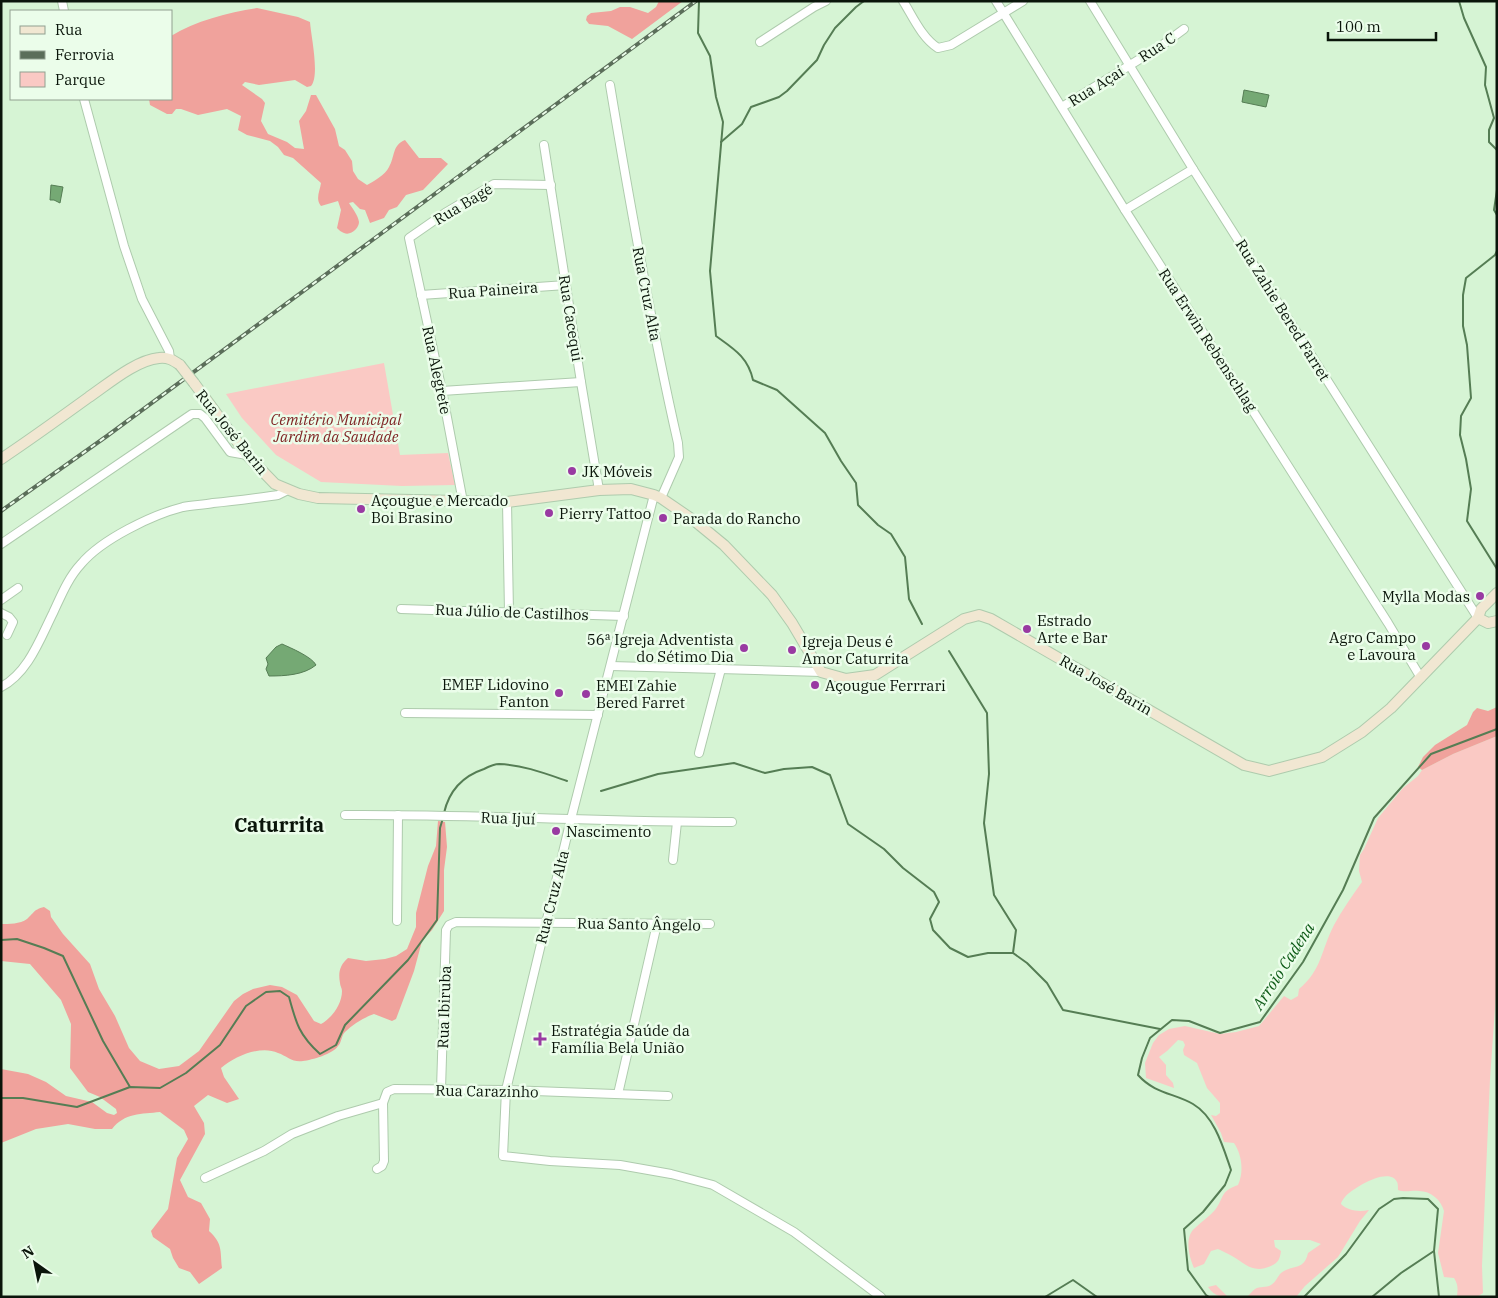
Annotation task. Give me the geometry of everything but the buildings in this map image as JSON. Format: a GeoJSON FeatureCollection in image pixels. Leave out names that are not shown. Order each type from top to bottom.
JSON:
{"type":"FeatureCollection","features":[{"type":"Feature","properties":{"kind":"main road","name":"Rua José Barin"},"geometry":{"type":"LineString","coordinates":[[170,358],[180,365],[247,455],[274,484],[288,490],[318,498],[507,502],[599,490],[631,489],[657,497],[696,522],[724,545],[772,595],[792,623],[821,672],[846,679],[875,675],[964,619],[980,615],[991,618],[1244,765],[1269,771],[1322,757],[1354,737],[1391,708],[1421,678],[1478,618],[1481,609],[1497,593]]}},
{"type":"Feature","properties":{"kind":"main road"},"geometry":{"type":"LineString","coordinates":[[1,459],[134,368],[153,359],[170,358]]}},
{"type":"Feature","properties":{"kind":"main road"},"geometry":{"type":"LineString","coordinates":[[1478,618],[1488,623],[1497,621]]}},
{"type":"Feature","properties":{"kind":"street"},"geometry":{"type":"LineString","coordinates":[[760,42],[826,1]]}},
{"type":"Feature","properties":{"kind":"street"},"geometry":{"type":"LineString","coordinates":[[903,1],[925,37],[938,48],[951,45],[1023,1]]}},
{"type":"Feature","properties":{"kind":"street","name":"Rua Erwin Rebenschlag"},"geometry":{"type":"LineString","coordinates":[[996,1],[1125,210],[1388,623],[1421,678]]}},
{"type":"Feature","properties":{"kind":"street","name":"Rua Zahie Bered Farret"},"geometry":{"type":"LineString","coordinates":[[1090,1],[1478,618]]}},
{"type":"Feature","properties":{"kind":"street","name":"Rua C"},"geometry":{"type":"LineString","coordinates":[[1130,65],[1184,29]]}},
{"type":"Feature","properties":{"kind":"street","name":"Rua Açaí"},"geometry":{"type":"LineString","coordinates":[[1062,107],[1130,65]]}},
{"type":"Feature","properties":{"kind":"street","name":"Rua Cruz Alta"},"geometry":{"type":"LineString","coordinates":[[610,86],[637,246],[660,364],[678,443],[679,457],[657,497],[571,819],[506,1090],[503,1156],[620,1165],[671,1174],[713,1185],[794,1232],[881,1297]]}},
{"type":"Feature","properties":{"kind":"street"},"geometry":{"type":"LineString","coordinates":[[84,100],[124,246],[142,299],[169,351],[170,358]]}},
{"type":"Feature","properties":{"kind":"street","name":"Rua Cacequi"},"geometry":{"type":"LineString","coordinates":[[544,145],[599,490]]}},
{"type":"Feature","properties":{"kind":"street"},"geometry":{"type":"LineString","coordinates":[[1125,210],[1194,169]]}},
{"type":"Feature","properties":{"kind":"street","name":"Rua Bagé"},"geometry":{"type":"LineString","coordinates":[[409,238],[444,213],[494,184],[551,184]]}},
{"type":"Feature","properties":{"kind":"street","name":"Rua Alegrete"},"geometry":{"type":"LineString","coordinates":[[409,238],[442,390],[463,502]]}},
{"type":"Feature","properties":{"kind":"street","name":"Rua Paineira"},"geometry":{"type":"LineString","coordinates":[[421,295],[566,285]]}},
{"type":"Feature","properties":{"kind":"street"},"geometry":{"type":"LineString","coordinates":[[442,390],[581,382]]}},
{"type":"Feature","properties":{"kind":"street"},"geometry":{"type":"LineString","coordinates":[[1,544],[192,414],[200,414],[205,418],[230,452],[247,455]]}},
{"type":"Feature","properties":{"kind":"street"},"geometry":{"type":"LineString","coordinates":[[2,686],[19,673],[34,652],[68,582],[80,564],[94,550],[117,535],[166,512],[184,507],[278,495],[288,490]]}},
{"type":"Feature","properties":{"kind":"street"},"geometry":{"type":"LineString","coordinates":[[507,502],[509,612]]}},
{"type":"Feature","properties":{"kind":"street"},"geometry":{"type":"LineString","coordinates":[[1,600],[18,588]]}},
{"type":"Feature","properties":{"kind":"street","name":"Rua Júlio de Castilhos"},"geometry":{"type":"LineString","coordinates":[[401,609],[624,616]]}},
{"type":"Feature","properties":{"kind":"street"},"geometry":{"type":"LineString","coordinates":[[1,614],[9,617],[13,622],[7,635]]}},
{"type":"Feature","properties":{"kind":"street"},"geometry":{"type":"LineString","coordinates":[[612,666],[821,672]]}},
{"type":"Feature","properties":{"kind":"street"},"geometry":{"type":"LineString","coordinates":[[699,753],[721,669]]}},
{"type":"Feature","properties":{"kind":"street"},"geometry":{"type":"LineString","coordinates":[[405,713],[598,715]]}},
{"type":"Feature","properties":{"kind":"street"},"geometry":{"type":"LineString","coordinates":[[397,921],[398,814]]}},
{"type":"Feature","properties":{"kind":"street","name":"Rua Ijuí"},"geometry":{"type":"LineString","coordinates":[[345,815],[398,814],[732,822]]}},
{"type":"Feature","properties":{"kind":"street"},"geometry":{"type":"LineString","coordinates":[[673,860],[677,822]]}},
{"type":"Feature","properties":{"kind":"street","name":"Rua Santo Ângelo"},"geometry":{"type":"LineString","coordinates":[[449,925],[456,922],[710,924]]}},
{"type":"Feature","properties":{"kind":"street"},"geometry":{"type":"LineString","coordinates":[[618,1094],[657,924]]}},
{"type":"Feature","properties":{"kind":"street","name":"Rua Ibiruba"},"geometry":{"type":"LineString","coordinates":[[441,1089],[446,930],[449,925]]}},
{"type":"Feature","properties":{"kind":"street","name":"Rua Carazinho"},"geometry":{"type":"LineString","coordinates":[[383,1103],[387,1092],[394,1089],[506,1090],[668,1096]]}},
{"type":"Feature","properties":{"kind":"street"},"geometry":{"type":"LineString","coordinates":[[205,1178],[264,1150],[292,1134],[338,1116],[383,1103],[384,1161],[382,1166],[377,1169]]}},
{"type":"Feature","properties":{"kind":"green space","name":"Cemitério Municipal Jardim da Saudade"},"geometry":{"type":"Polygon","coordinates":[[[384,363],[400,455],[448,453],[455,485],[402,486],[321,482],[276,455],[242,418],[226,394],[384,363]]]}},
{"type":"Feature","properties":{"kind":"green space"},"geometry":{"type":"Polygon","coordinates":[[[1497,736],[1497,980],[1490,1079],[1482,1266],[1483,1293],[1477,1297],[1457,1296],[1454,1278],[1444,1277],[1438,1253],[1444,1211],[1438,1200],[1431,1194],[1423,1191],[1398,1190],[1397,1182],[1387,1176],[1379,1177],[1363,1184],[1344,1198],[1341,1204],[1350,1210],[1369,1210],[1338,1257],[1305,1286],[1296,1297],[1246,1297],[1255,1289],[1271,1285],[1285,1270],[1301,1265],[1308,1253],[1321,1244],[1310,1240],[1274,1240],[1275,1247],[1281,1251],[1277,1262],[1259,1269],[1250,1267],[1218,1249],[1211,1251],[1204,1264],[1194,1268],[1189,1253],[1190,1236],[1195,1228],[1215,1210],[1223,1195],[1238,1185],[1241,1175],[1240,1158],[1234,1143],[1224,1142],[1211,1115],[1216,1116],[1220,1113],[1220,1103],[1207,1088],[1197,1063],[1184,1055],[1185,1045],[1183,1041],[1178,1040],[1159,1057],[1166,1065],[1166,1075],[1173,1083],[1174,1088],[1146,1078],[1145,1063],[1153,1043],[1159,1035],[1169,1029],[1185,1026],[1220,1034],[1259,1026],[1284,996],[1291,1000],[1298,996],[1299,989],[1307,982],[1317,967],[1337,919],[1362,882],[1359,871],[1360,855],[1378,818],[1403,788],[1418,776],[1422,770],[1453,754],[1497,736]]]}},
{"type":"Feature","properties":{"kind":"green space"},"geometry":{"type":"Polygon","coordinates":[[[1216,1285],[1227,1296],[1233,1297],[1219,1296],[1213,1293],[1208,1287],[1216,1285]]]}},
{"type":"Feature","properties":{"kind":"shaded area"},"geometry":{"type":"Polygon","coordinates":[[[659,1],[683,1],[632,39],[608,26],[589,24],[586,20],[587,16],[591,13],[611,11],[620,7],[630,7],[648,13],[656,7],[659,1]]]}},
{"type":"Feature","properties":{"kind":"shaded area"},"geometry":{"type":"Polygon","coordinates":[[[257,8],[298,17],[310,22],[315,74],[311,86],[307,87],[295,80],[259,85],[245,82],[242,85],[265,103],[261,121],[268,134],[287,142],[295,148],[304,149],[299,121],[306,111],[311,95],[316,95],[335,129],[339,146],[345,150],[352,161],[353,171],[358,179],[367,185],[385,173],[396,148],[405,140],[419,158],[441,158],[448,164],[423,190],[406,195],[397,207],[389,210],[384,218],[370,223],[365,210],[360,209],[353,202],[349,203],[359,222],[358,227],[354,231],[347,234],[337,228],[341,210],[338,201],[321,206],[318,198],[321,183],[293,158],[284,155],[270,141],[247,135],[238,130],[241,116],[227,109],[198,115],[176,109],[172,114],[167,114],[150,105],[149,100],[172,100],[172,35],[212,18],[257,8]]]}},
{"type":"Feature","properties":{"kind":"shaded area"},"geometry":{"type":"Polygon","coordinates":[[[1244,90],[1269,95],[1266,107],[1242,102],[1244,90]]]}},
{"type":"Feature","properties":{"kind":"shaded area"},"geometry":{"type":"Polygon","coordinates":[[[51,185],[63,187],[60,203],[50,200],[51,185]]]}},
{"type":"Feature","properties":{"kind":"shaded area"},"geometry":{"type":"Polygon","coordinates":[[[282,644],[306,656],[316,665],[300,673],[269,676],[266,669],[268,664],[266,658],[276,647],[282,644]]]}},
{"type":"Feature","properties":{"kind":"shaded area"},"geometry":{"type":"Polygon","coordinates":[[[1497,707],[1497,736],[1453,754],[1422,770],[1418,767],[1423,757],[1435,745],[1467,725],[1477,708],[1488,711],[1497,707]]]}},
{"type":"Feature","properties":{"kind":"shaded area"},"geometry":{"type":"Polygon","coordinates":[[[438,821],[445,822],[447,847],[444,870],[444,911],[432,930],[422,941],[414,971],[396,1019],[392,1021],[374,1014],[366,1017],[345,1032],[335,1049],[312,1059],[296,1061],[278,1053],[264,1050],[248,1053],[233,1059],[221,1068],[224,1077],[239,1099],[227,1103],[208,1095],[194,1106],[204,1123],[205,1134],[180,1180],[188,1197],[201,1203],[210,1219],[209,1231],[219,1244],[222,1268],[199,1284],[190,1272],[179,1268],[170,1249],[153,1237],[151,1231],[168,1209],[177,1158],[188,1139],[184,1130],[160,1112],[128,1117],[112,1129],[95,1129],[68,1124],[36,1129],[1,1143],[1,1069],[28,1074],[46,1082],[66,1096],[92,1102],[107,1113],[114,1115],[117,1113],[116,1109],[100,1097],[88,1092],[70,1068],[71,1024],[61,1000],[30,964],[1,961],[1,924],[21,922],[36,910],[44,907],[50,911],[51,917],[63,934],[90,964],[99,989],[115,1016],[129,1048],[140,1061],[159,1069],[179,1066],[199,1051],[234,1001],[243,994],[253,989],[270,985],[282,987],[297,995],[314,1021],[321,1024],[338,1006],[342,996],[339,979],[341,966],[348,958],[366,961],[385,959],[396,956],[407,949],[416,927],[416,913],[428,866],[436,846],[438,821]]]}},
{"type":"Feature","properties":{"kind":"waterway"},"geometry":{"type":"LineString","coordinates":[[699,1],[698,33],[710,56],[716,97],[723,122],[710,271],[716,336],[744,359],[753,380],[777,390],[825,433],[856,483],[858,505],[878,525],[891,534],[905,557],[909,599],[922,624]]}},
{"type":"Feature","properties":{"kind":"waterway"},"geometry":{"type":"LineString","coordinates":[[721,142],[742,124],[751,107],[779,97],[787,91],[817,60],[835,28],[864,1]]}},
{"type":"Feature","properties":{"kind":"waterway"},"geometry":{"type":"LineString","coordinates":[[1459,1],[1464,18],[1486,67],[1485,85],[1494,118],[1489,130],[1489,142],[1497,150]]}},
{"type":"Feature","properties":{"kind":"waterway"},"geometry":{"type":"LineString","coordinates":[[1497,190],[1494,210],[1497,215]]}},
{"type":"Feature","properties":{"kind":"waterway"},"geometry":{"type":"LineString","coordinates":[[1497,251],[1495,255],[1466,278],[1463,295],[1463,326],[1467,345],[1471,398],[1461,416],[1460,435],[1471,489],[1467,521],[1497,569]]}},
{"type":"Feature","properties":{"kind":"waterway"},"geometry":{"type":"LineString","coordinates":[[949,651],[987,713],[989,774],[984,823],[994,895],[1016,930],[1013,953]]}},
{"type":"Feature","properties":{"kind":"waterway","name":"Arroio Cadena"},"geometry":{"type":"LineString","coordinates":[[1209,1297],[1188,1270],[1184,1229],[1203,1212],[1225,1185],[1231,1170],[1217,1133],[1201,1110],[1186,1100],[1151,1086],[1138,1075],[1150,1038],[1172,1020],[1189,1021],[1220,1033],[1260,1022],[1303,962],[1343,890],[1374,818],[1431,754],[1497,729]]}},
{"type":"Feature","properties":{"kind":"waterway"},"geometry":{"type":"LineString","coordinates":[[601,791],[658,774],[734,763],[765,773],[784,769],[812,767],[830,775],[848,824],[884,849],[903,868],[934,892],[939,902],[930,919],[933,930],[950,948],[968,957],[988,953],[1013,953],[1027,963],[1047,983],[1063,1010],[1160,1029]]}},
{"type":"Feature","properties":{"kind":"waterway"},"geometry":{"type":"LineString","coordinates":[[444,813],[453,791],[463,780],[495,764],[542,772],[567,781]]}},
{"type":"Feature","properties":{"kind":"waterway"},"geometry":{"type":"LineString","coordinates":[[1,1098],[23,1098],[77,1107],[130,1087],[160,1088],[186,1073],[220,1045],[246,1006],[266,992],[280,991],[289,997],[299,1028],[307,1041],[320,1054],[336,1045],[345,1025],[408,960],[437,920],[440,828],[443,818]]}},
{"type":"Feature","properties":{"kind":"waterway"},"geometry":{"type":"LineString","coordinates":[[1,940],[17,939],[63,956],[103,1041],[130,1087]]}},
{"type":"Feature","properties":{"kind":"waterway","name":"Arroio Cadena"},"geometry":{"type":"LineString","coordinates":[[1304,1297],[1346,1254],[1379,1209],[1394,1199],[1403,1198],[1428,1199],[1438,1209],[1434,1251],[1439,1297]]}},
{"type":"Feature","properties":{"kind":"waterway"},"geometry":{"type":"LineString","coordinates":[[1372,1297],[1401,1273],[1434,1251]]}},
{"type":"Feature","properties":{"kind":"waterway"},"geometry":{"type":"LineString","coordinates":[[1045,1297],[1073,1280],[1097,1297]]}},
{"type":"Feature","properties":{"kind":"railway"},"geometry":{"type":"LineString","coordinates":[[1,511],[107,436],[696,1]]}},
{"type":"Feature","properties":{"kind":"place","name":"JK Móveis"},"geometry":{"type":"Point","coordinates":[572,471]}},
{"type":"Feature","properties":{"kind":"place","name":"Açougue e Mercado Boi Brasino"},"geometry":{"type":"Point","coordinates":[361,509]}},
{"type":"Feature","properties":{"kind":"place","name":"Pierry Tattoo"},"geometry":{"type":"Point","coordinates":[549,513]}},
{"type":"Feature","properties":{"kind":"place","name":"Parada do Rancho"},"geometry":{"type":"Point","coordinates":[663,518]}},
{"type":"Feature","properties":{"kind":"place","name":"Mylla Modas"},"geometry":{"type":"Point","coordinates":[1480,596]}},
{"type":"Feature","properties":{"kind":"place","name":"Estrado Arte e Bar"},"geometry":{"type":"Point","coordinates":[1027,629]}},
{"type":"Feature","properties":{"kind":"place","name":"Agro Campo e Lavoura"},"geometry":{"type":"Point","coordinates":[1426,646]}},
{"type":"Feature","properties":{"kind":"place","name":"56ª Igreja Adventista do Sétimo Dia"},"geometry":{"type":"Point","coordinates":[744,648]}},
{"type":"Feature","properties":{"kind":"place","name":"Igreja Deus é Amor Caturrita"},"geometry":{"type":"Point","coordinates":[792,650]}},
{"type":"Feature","properties":{"kind":"place","name":"Açougue Ferrrari"},"geometry":{"type":"Point","coordinates":[815,685]}},
{"type":"Feature","properties":{"kind":"place","name":"EMEF Lidovino Fanton"},"geometry":{"type":"Point","coordinates":[559,693]}},
{"type":"Feature","properties":{"kind":"place","name":"EMEI Zahie Bered Farret"},"geometry":{"type":"Point","coordinates":[586,694]}},
{"type":"Feature","properties":{"kind":"place","name":"Nascimento"},"geometry":{"type":"Point","coordinates":[556,831]}},
{"type":"Feature","properties":{"kind":"place","name":"Estratégia Saúde da Família Bela União"},"geometry":{"type":"Point","coordinates":[540,1039]}},
{"type":"Feature","properties":{"kind":"district","name":"Caturrita"},"geometry":{"type":"Point","coordinates":[279,824]}}]}
